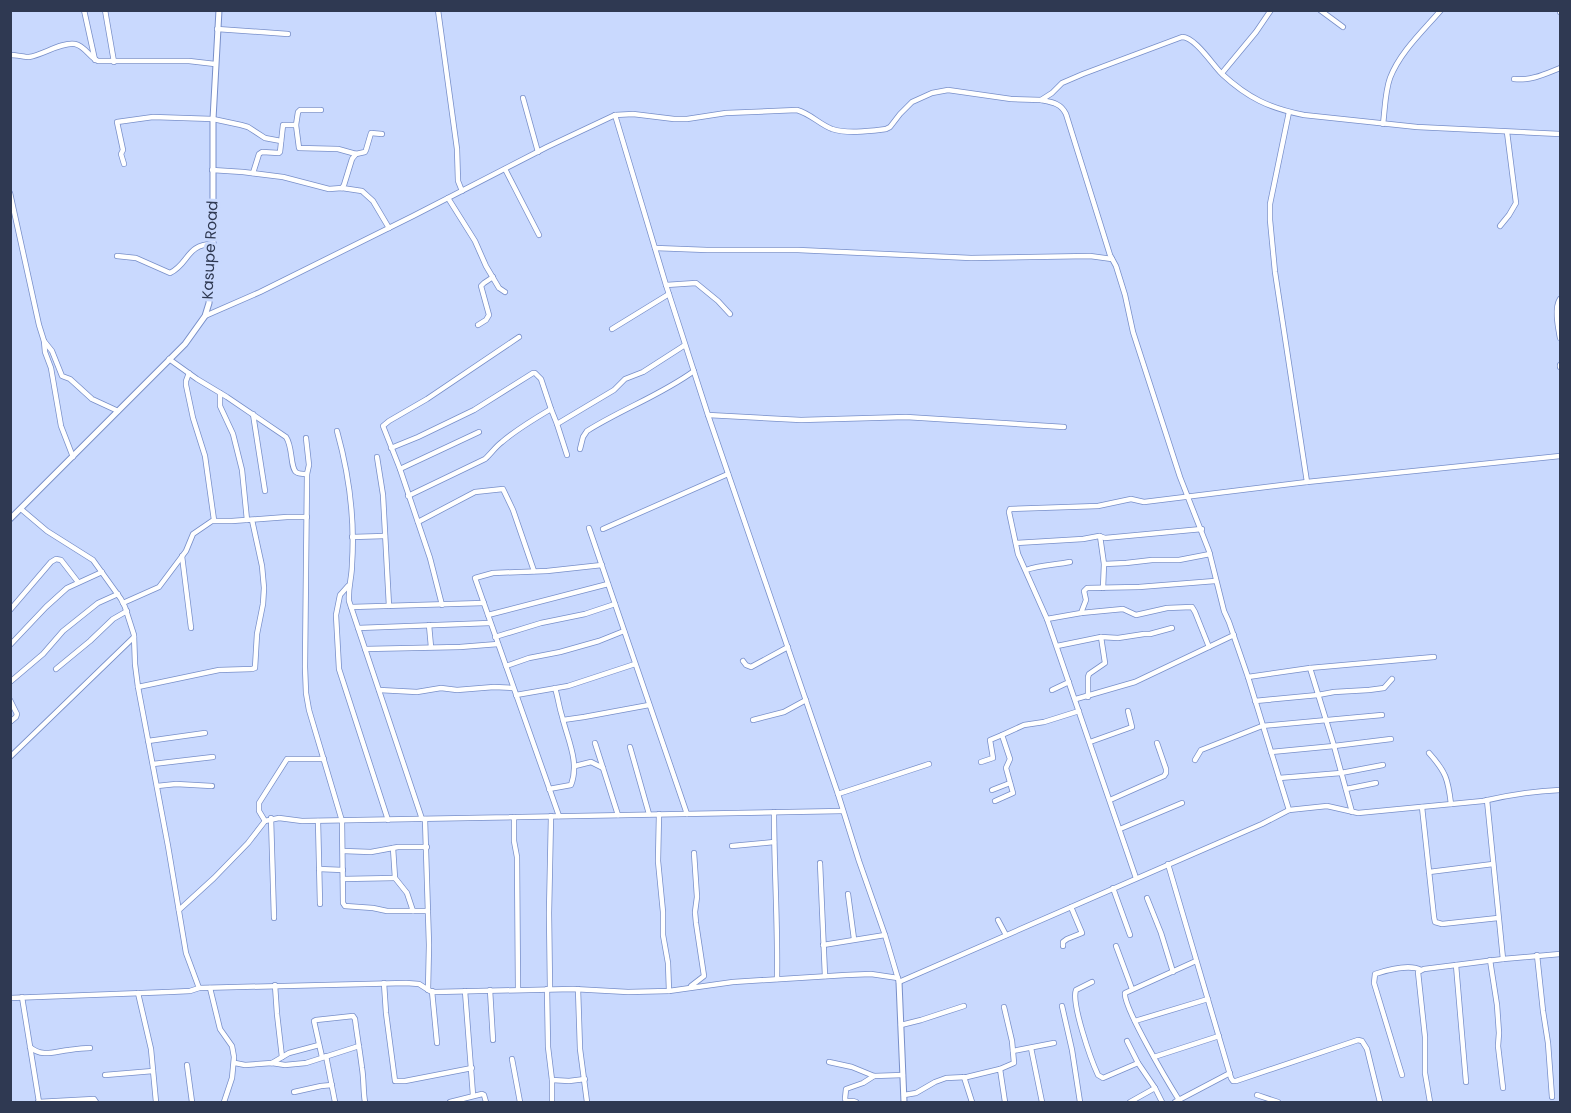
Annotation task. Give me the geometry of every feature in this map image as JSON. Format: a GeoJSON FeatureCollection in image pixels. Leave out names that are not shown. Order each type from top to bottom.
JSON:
{"type":"FeatureCollection","features":[{"type":"Feature","properties":{"kind":"street"},"geometry":{"type":"LineString","coordinates":[[84,10],[95,60]]}},
{"type":"Feature","properties":{"kind":"street"},"geometry":{"type":"LineString","coordinates":[[105,10],[114,62]]}},
{"type":"Feature","properties":{"kind":"street","name":"Kasupe Road"},"geometry":{"type":"LineString","coordinates":[[10,519],[169,359],[190,337],[205,316],[209,303],[213,244],[213,119],[219,10]]}},
{"type":"Feature","properties":{"kind":"street"},"geometry":{"type":"LineString","coordinates":[[438,10],[457,149],[458,181],[462,191]]}},
{"type":"Feature","properties":{"kind":"street"},"geometry":{"type":"LineString","coordinates":[[1222,73],[1271,10]]}},
{"type":"Feature","properties":{"kind":"street"},"geometry":{"type":"LineString","coordinates":[[1320,10],[1342,27]]}},
{"type":"Feature","properties":{"kind":"street"},"geometry":{"type":"LineString","coordinates":[[1383,124],[1388,86],[1395,68],[1416,38],[1441,10]]}},
{"type":"Feature","properties":{"kind":"street"},"geometry":{"type":"LineString","coordinates":[[217,29],[288,34]]}},
{"type":"Feature","properties":{"kind":"street"},"geometry":{"type":"LineString","coordinates":[[1041,100],[1062,83],[1187,37],[1244,92],[1256,100],[1289,112],[1383,124],[1560,134]]}},
{"type":"Feature","properties":{"kind":"street"},"geometry":{"type":"LineString","coordinates":[[10,55],[32,56],[68,44],[76,44],[95,60],[189,61],[215,64]]}},
{"type":"Feature","properties":{"kind":"street"},"geometry":{"type":"LineString","coordinates":[[1514,79],[1527,80],[1560,68]]}},
{"type":"Feature","properties":{"kind":"street"},"geometry":{"type":"LineString","coordinates":[[205,316],[222,310],[538,152],[615,116],[633,114],[687,119],[726,113],[797,110],[832,129],[861,131],[886,129],[912,102],[932,93],[948,90],[1011,99],[1041,100],[1059,105],[1063,108],[1125,295],[1133,332],[1180,477],[1210,554],[1224,611],[1248,677],[1289,810]]}},
{"type":"Feature","properties":{"kind":"street"},"geometry":{"type":"LineString","coordinates":[[523,98],[538,152]]}},
{"type":"Feature","properties":{"kind":"street"},"geometry":{"type":"LineString","coordinates":[[321,110],[298,111],[296,125],[299,148],[338,149],[356,154],[365,152],[371,133],[382,134]]}},
{"type":"Feature","properties":{"kind":"street"},"geometry":{"type":"LineString","coordinates":[[1289,112],[1272,196],[1270,220],[1275,272],[1307,482]]}},
{"type":"Feature","properties":{"kind":"street"},"geometry":{"type":"LineString","coordinates":[[615,116],[708,415],[885,935],[898,980],[904,1102]]}},
{"type":"Feature","properties":{"kind":"street"},"geometry":{"type":"LineString","coordinates":[[124,164],[121,157],[123,150],[117,122],[153,117],[213,119],[248,127],[265,138],[281,141]]}},
{"type":"Feature","properties":{"kind":"street"},"geometry":{"type":"LineString","coordinates":[[253,173],[259,154],[262,152],[280,153],[283,125],[296,125]]}},
{"type":"Feature","properties":{"kind":"street"},"geometry":{"type":"LineString","coordinates":[[1500,226],[1516,203],[1507,132]]}},
{"type":"Feature","properties":{"kind":"street"},"geometry":{"type":"LineString","coordinates":[[342,188],[356,154]]}},
{"type":"Feature","properties":{"kind":"street"},"geometry":{"type":"LineString","coordinates":[[505,169],[538,235]]}},
{"type":"Feature","properties":{"kind":"street"},"geometry":{"type":"LineString","coordinates":[[213,170],[283,177],[329,189],[362,191],[373,201],[389,228]]}},
{"type":"Feature","properties":{"kind":"street"},"geometry":{"type":"LineString","coordinates":[[10,193],[45,352],[51,368],[61,426],[73,457]]}},
{"type":"Feature","properties":{"kind":"street"},"geometry":{"type":"LineString","coordinates":[[448,198],[475,241],[499,288],[505,292]]}},
{"type":"Feature","properties":{"kind":"street"},"geometry":{"type":"LineString","coordinates":[[117,256],[136,258],[170,273],[176,270],[194,249],[204,244],[213,244]]}},
{"type":"Feature","properties":{"kind":"street"},"geometry":{"type":"LineString","coordinates":[[655,248],[798,250],[971,258],[1090,256],[1112,259]]}},
{"type":"Feature","properties":{"kind":"street"},"geometry":{"type":"LineString","coordinates":[[478,326],[489,315],[481,288],[482,284],[493,277]]}},
{"type":"Feature","properties":{"kind":"street"},"geometry":{"type":"LineString","coordinates":[[666,285],[697,283],[725,307],[730,315]]}},
{"type":"Feature","properties":{"kind":"street"},"geometry":{"type":"LineString","coordinates":[[612,329],[669,294]]}},
{"type":"Feature","properties":{"kind":"street"},"geometry":{"type":"LineString","coordinates":[[1560,299],[1558,323],[1560,338]]}},
{"type":"Feature","properties":{"kind":"street"},"geometry":{"type":"LineString","coordinates":[[442,605],[434,570],[383,427],[384,424],[427,399],[519,337]]}},
{"type":"Feature","properties":{"kind":"street"},"geometry":{"type":"LineString","coordinates":[[44,341],[52,351],[62,376],[70,379],[92,399],[118,411]]}},
{"type":"Feature","properties":{"kind":"street"},"geometry":{"type":"LineString","coordinates":[[557,423],[614,390],[626,378],[638,375],[685,345]]}},
{"type":"Feature","properties":{"kind":"street"},"geometry":{"type":"LineString","coordinates":[[169,359],[288,438],[292,450],[291,461],[296,472],[307,474]]}},
{"type":"Feature","properties":{"kind":"street"},"geometry":{"type":"LineString","coordinates":[[580,449],[587,431],[694,371]]}},
{"type":"Feature","properties":{"kind":"street"},"geometry":{"type":"LineString","coordinates":[[189,373],[186,385],[193,418],[204,451],[214,520]]}},
{"type":"Feature","properties":{"kind":"street"},"geometry":{"type":"LineString","coordinates":[[391,448],[474,410],[532,373],[536,373],[541,379],[567,454]]}},
{"type":"Feature","properties":{"kind":"street"},"geometry":{"type":"LineString","coordinates":[[138,687],[219,670],[255,668],[257,634],[263,604],[262,566],[250,520],[235,439],[221,410],[220,393]]}},
{"type":"Feature","properties":{"kind":"street"},"geometry":{"type":"LineString","coordinates":[[408,496],[485,459],[508,437],[551,409]]}},
{"type":"Feature","properties":{"kind":"street"},"geometry":{"type":"LineString","coordinates":[[253,414],[265,491]]}},
{"type":"Feature","properties":{"kind":"street"},"geometry":{"type":"LineString","coordinates":[[708,415],[801,420],[906,417],[1064,427]]}},
{"type":"Feature","properties":{"kind":"street"},"geometry":{"type":"LineString","coordinates":[[337,431],[349,487],[352,566],[348,586],[351,607],[424,819],[427,847],[430,991],[437,1043]]}},
{"type":"Feature","properties":{"kind":"street"},"geometry":{"type":"LineString","coordinates":[[399,469],[479,432]]}},
{"type":"Feature","properties":{"kind":"street"},"geometry":{"type":"LineString","coordinates":[[306,438],[309,465],[305,613],[306,693],[342,821],[343,903],[345,906],[387,911],[428,911]]}},
{"type":"Feature","properties":{"kind":"street"},"geometry":{"type":"LineString","coordinates":[[1136,878],[1057,646],[1018,554],[1009,512],[1011,509],[1098,506],[1131,499],[1144,502],[1307,482],[1560,456]]}},
{"type":"Feature","properties":{"kind":"street"},"geometry":{"type":"LineString","coordinates":[[376,457],[383,495],[389,606]]}},
{"type":"Feature","properties":{"kind":"street"},"geometry":{"type":"LineString","coordinates":[[603,529],[728,474]]}},
{"type":"Feature","properties":{"kind":"street"},"geometry":{"type":"LineString","coordinates":[[418,522],[475,492],[503,489],[513,510],[534,571]]}},
{"type":"Feature","properties":{"kind":"street"},"geometry":{"type":"LineString","coordinates":[[1193,509],[1202,495]]}},
{"type":"Feature","properties":{"kind":"street"},"geometry":{"type":"LineString","coordinates":[[21,509],[47,531],[90,557],[118,594],[127,611],[134,637],[134,660],[138,687],[188,961],[199,988]]}},
{"type":"Feature","properties":{"kind":"street"},"geometry":{"type":"LineString","coordinates":[[123,603],[158,589],[182,556],[193,534],[209,522],[307,517]]}},
{"type":"Feature","properties":{"kind":"street"},"geometry":{"type":"LineString","coordinates":[[589,528],[687,813]]}},
{"type":"Feature","properties":{"kind":"street"},"geometry":{"type":"LineString","coordinates":[[1016,543],[1202,530]]}},
{"type":"Feature","properties":{"kind":"street"},"geometry":{"type":"LineString","coordinates":[[352,537],[385,536]]}},
{"type":"Feature","properties":{"kind":"street"},"geometry":{"type":"LineString","coordinates":[[1100,536],[1104,564],[1103,588]]}},
{"type":"Feature","properties":{"kind":"street"},"geometry":{"type":"LineString","coordinates":[[1104,564],[1179,560],[1210,554]]}},
{"type":"Feature","properties":{"kind":"street"},"geometry":{"type":"LineString","coordinates":[[182,556],[191,628]]}},
{"type":"Feature","properties":{"kind":"street"},"geometry":{"type":"LineString","coordinates":[[10,610],[56,559],[61,560],[78,582]]}},
{"type":"Feature","properties":{"kind":"street"},"geometry":{"type":"LineString","coordinates":[[1026,570],[1042,565],[1054,566],[1070,562]]}},
{"type":"Feature","properties":{"kind":"street"},"geometry":{"type":"LineString","coordinates":[[559,816],[475,577],[493,573],[602,565]]}},
{"type":"Feature","properties":{"kind":"street"},"geometry":{"type":"LineString","coordinates":[[10,645],[67,588],[102,572]]}},
{"type":"Feature","properties":{"kind":"street"},"geometry":{"type":"LineString","coordinates":[[1081,613],[1086,600],[1085,589],[1215,581]]}},
{"type":"Feature","properties":{"kind":"street"},"geometry":{"type":"LineString","coordinates":[[488,615],[608,584]]}},
{"type":"Feature","properties":{"kind":"street"},"geometry":{"type":"LineString","coordinates":[[348,586],[340,595],[336,615],[339,669],[388,820]]}},
{"type":"Feature","properties":{"kind":"street"},"geometry":{"type":"LineString","coordinates":[[10,682],[40,656],[63,631],[98,603],[118,594]]}},
{"type":"Feature","properties":{"kind":"street"},"geometry":{"type":"LineString","coordinates":[[351,607],[484,603]]}},
{"type":"Feature","properties":{"kind":"street"},"geometry":{"type":"LineString","coordinates":[[495,637],[615,604]]}},
{"type":"Feature","properties":{"kind":"street"},"geometry":{"type":"LineString","coordinates":[[1047,619],[1123,609],[1136,615],[1167,608],[1192,607],[1209,647]]}},
{"type":"Feature","properties":{"kind":"street"},"geometry":{"type":"LineString","coordinates":[[56,669],[117,616],[127,611]]}},
{"type":"Feature","properties":{"kind":"street"},"geometry":{"type":"LineString","coordinates":[[358,628],[490,623]]}},
{"type":"Feature","properties":{"kind":"street"},"geometry":{"type":"LineString","coordinates":[[429,625],[431,647]]}},
{"type":"Feature","properties":{"kind":"street"},"geometry":{"type":"LineString","coordinates":[[1057,646],[1101,637],[1118,638],[1133,634],[1150,634],[1172,628]]}},
{"type":"Feature","properties":{"kind":"street"},"geometry":{"type":"LineString","coordinates":[[506,666],[599,641],[624,631]]}},
{"type":"Feature","properties":{"kind":"street"},"geometry":{"type":"LineString","coordinates":[[1076,699],[1135,682],[1234,635]]}},
{"type":"Feature","properties":{"kind":"street"},"geometry":{"type":"LineString","coordinates":[[10,758],[134,637]]}},
{"type":"Feature","properties":{"kind":"street"},"geometry":{"type":"LineString","coordinates":[[1088,697],[1089,674],[1104,665],[1106,661],[1101,637]]}},
{"type":"Feature","properties":{"kind":"street"},"geometry":{"type":"LineString","coordinates":[[365,649],[498,644]]}},
{"type":"Feature","properties":{"kind":"street"},"geometry":{"type":"LineString","coordinates":[[743,661],[751,667],[788,646]]}},
{"type":"Feature","properties":{"kind":"street"},"geometry":{"type":"LineString","coordinates":[[1248,677],[1310,668],[1434,657]]}},
{"type":"Feature","properties":{"kind":"street"},"geometry":{"type":"LineString","coordinates":[[516,695],[567,686],[635,664]]}},
{"type":"Feature","properties":{"kind":"street"},"geometry":{"type":"LineString","coordinates":[[1310,668],[1352,812]]}},
{"type":"Feature","properties":{"kind":"street"},"geometry":{"type":"LineString","coordinates":[[1255,701],[1384,688],[1392,679]]}},
{"type":"Feature","properties":{"kind":"street"},"geometry":{"type":"LineString","coordinates":[[1052,690],[1069,682]]}},
{"type":"Feature","properties":{"kind":"street"},"geometry":{"type":"LineString","coordinates":[[379,690],[417,692],[441,688],[457,690],[513,688]]}},
{"type":"Feature","properties":{"kind":"street"},"geometry":{"type":"LineString","coordinates":[[549,789],[571,785],[575,766],[555,688]]}},
{"type":"Feature","properties":{"kind":"street"},"geometry":{"type":"LineString","coordinates":[[10,700],[17,714],[10,722]]}},
{"type":"Feature","properties":{"kind":"street"},"geometry":{"type":"LineString","coordinates":[[753,720],[784,712],[806,700]]}},
{"type":"Feature","properties":{"kind":"street"},"geometry":{"type":"LineString","coordinates":[[563,720],[649,705]]}},
{"type":"Feature","properties":{"kind":"street"},"geometry":{"type":"LineString","coordinates":[[981,762],[993,758],[990,740],[1024,725],[1044,722],[1079,711]]}},
{"type":"Feature","properties":{"kind":"street"},"geometry":{"type":"LineString","coordinates":[[1090,742],[1132,727],[1128,711]]}},
{"type":"Feature","properties":{"kind":"street"},"geometry":{"type":"LineString","coordinates":[[1195,760],[1201,750],[1262,726],[1382,715]]}},
{"type":"Feature","properties":{"kind":"street"},"geometry":{"type":"LineString","coordinates":[[148,741],[205,733]]}},
{"type":"Feature","properties":{"kind":"street"},"geometry":{"type":"LineString","coordinates":[[995,801],[1012,794],[1013,791],[1006,768],[1010,759],[1002,735]]}},
{"type":"Feature","properties":{"kind":"street"},"geometry":{"type":"LineString","coordinates":[[1271,752],[1391,739]]}},
{"type":"Feature","properties":{"kind":"street"},"geometry":{"type":"LineString","coordinates":[[595,743],[618,815]]}},
{"type":"Feature","properties":{"kind":"street"},"geometry":{"type":"LineString","coordinates":[[1110,800],[1164,776],[1166,769],[1158,743]]}},
{"type":"Feature","properties":{"kind":"street"},"geometry":{"type":"LineString","coordinates":[[630,747],[649,814]]}},
{"type":"Feature","properties":{"kind":"street"},"geometry":{"type":"LineString","coordinates":[[1429,753],[1446,776],[1451,804]]}},
{"type":"Feature","properties":{"kind":"street"},"geometry":{"type":"LineString","coordinates":[[153,764],[213,757]]}},
{"type":"Feature","properties":{"kind":"street"},"geometry":{"type":"LineString","coordinates":[[265,821],[259,811],[259,803],[287,759],[324,759]]}},
{"type":"Feature","properties":{"kind":"street"},"geometry":{"type":"LineString","coordinates":[[575,766],[591,762],[603,769]]}},
{"type":"Feature","properties":{"kind":"street"},"geometry":{"type":"LineString","coordinates":[[838,794],[929,764]]}},
{"type":"Feature","properties":{"kind":"street"},"geometry":{"type":"LineString","coordinates":[[1279,778],[1341,773],[1383,765]]}},
{"type":"Feature","properties":{"kind":"street"},"geometry":{"type":"LineString","coordinates":[[992,790],[1010,783]]}},
{"type":"Feature","properties":{"kind":"street"},"geometry":{"type":"LineString","coordinates":[[1346,789],[1376,783]]}},
{"type":"Feature","properties":{"kind":"street"},"geometry":{"type":"LineString","coordinates":[[157,786],[176,784],[212,786]]}},
{"type":"Feature","properties":{"kind":"street"},"geometry":{"type":"LineString","coordinates":[[10,998],[190,991],[199,988],[275,985],[416,983],[430,991],[578,989],[628,992],[669,991],[733,982],[825,976],[871,974],[898,980],[1262,824],[1289,810],[1327,806],[1352,812],[1422,807],[1560,790]]}},
{"type":"Feature","properties":{"kind":"street"},"geometry":{"type":"LineString","coordinates":[[1487,800],[1503,959]]}},
{"type":"Feature","properties":{"kind":"street"},"geometry":{"type":"LineString","coordinates":[[1120,829],[1182,803]]}},
{"type":"Feature","properties":{"kind":"street"},"geometry":{"type":"LineString","coordinates":[[1422,807],[1435,922],[1438,924],[1498,918]]}},
{"type":"Feature","properties":{"kind":"street"},"geometry":{"type":"LineString","coordinates":[[179,910],[220,872],[248,843],[265,821],[271,818],[342,821],[843,811]]}},
{"type":"Feature","properties":{"kind":"street"},"geometry":{"type":"LineString","coordinates":[[774,812],[777,979]]}},
{"type":"Feature","properties":{"kind":"street"},"geometry":{"type":"LineString","coordinates":[[659,814],[658,861],[669,991]]}},
{"type":"Feature","properties":{"kind":"street"},"geometry":{"type":"LineString","coordinates":[[551,816],[548,1047],[552,1102]]}},
{"type":"Feature","properties":{"kind":"street"},"geometry":{"type":"LineString","coordinates":[[514,817],[514,841],[517,850],[518,989]]}},
{"type":"Feature","properties":{"kind":"street"},"geometry":{"type":"LineString","coordinates":[[271,818],[274,918]]}},
{"type":"Feature","properties":{"kind":"street"},"geometry":{"type":"LineString","coordinates":[[318,821],[320,904]]}},
{"type":"Feature","properties":{"kind":"street"},"geometry":{"type":"LineString","coordinates":[[732,846],[774,842]]}},
{"type":"Feature","properties":{"kind":"street"},"geometry":{"type":"LineString","coordinates":[[343,851],[371,852],[403,847],[427,847]]}},
{"type":"Feature","properties":{"kind":"street"},"geometry":{"type":"LineString","coordinates":[[393,848],[395,878],[406,893],[413,911]]}},
{"type":"Feature","properties":{"kind":"street"},"geometry":{"type":"LineString","coordinates":[[689,988],[704,976],[695,912],[697,897],[694,853]]}},
{"type":"Feature","properties":{"kind":"street"},"geometry":{"type":"LineString","coordinates":[[820,863],[825,976]]}},
{"type":"Feature","properties":{"kind":"street"},"geometry":{"type":"LineString","coordinates":[[1168,864],[1233,1081],[1358,1040],[1362,1041],[1367,1049],[1380,1102]]}},
{"type":"Feature","properties":{"kind":"street"},"geometry":{"type":"LineString","coordinates":[[1429,872],[1493,864]]}},
{"type":"Feature","properties":{"kind":"street"},"geometry":{"type":"LineString","coordinates":[[319,869],[343,870]]}},
{"type":"Feature","properties":{"kind":"street"},"geometry":{"type":"LineString","coordinates":[[342,879],[395,878]]}},
{"type":"Feature","properties":{"kind":"street"},"geometry":{"type":"LineString","coordinates":[[1113,888],[1130,935]]}},
{"type":"Feature","properties":{"kind":"street"},"geometry":{"type":"LineString","coordinates":[[848,894],[854,939]]}},
{"type":"Feature","properties":{"kind":"street"},"geometry":{"type":"LineString","coordinates":[[1147,898],[1173,972]]}},
{"type":"Feature","properties":{"kind":"street"},"geometry":{"type":"LineString","coordinates":[[1063,946],[1063,942],[1067,939],[1082,933],[1071,907]]}},
{"type":"Feature","properties":{"kind":"street"},"geometry":{"type":"LineString","coordinates":[[998,920],[1006,935]]}},
{"type":"Feature","properties":{"kind":"street"},"geometry":{"type":"LineString","coordinates":[[823,945],[885,935]]}},
{"type":"Feature","properties":{"kind":"street"},"geometry":{"type":"LineString","coordinates":[[1116,946],[1132,989]]}},
{"type":"Feature","properties":{"kind":"street"},"geometry":{"type":"LineString","coordinates":[[1402,1075],[1374,983],[1375,974],[1396,969],[1418,968],[1421,970],[1490,960],[1560,954]]}},
{"type":"Feature","properties":{"kind":"street"},"geometry":{"type":"LineString","coordinates":[[1537,955],[1552,1097]]}},
{"type":"Feature","properties":{"kind":"street"},"geometry":{"type":"LineString","coordinates":[[1490,960],[1497,1005],[1498,1046],[1503,1088]]}},
{"type":"Feature","properties":{"kind":"street"},"geometry":{"type":"LineString","coordinates":[[1196,961],[1132,989],[1124,995],[1129,1010],[1177,1101],[1230,1073]]}},
{"type":"Feature","properties":{"kind":"street"},"geometry":{"type":"LineString","coordinates":[[1456,965],[1466,1082]]}},
{"type":"Feature","properties":{"kind":"street"},"geometry":{"type":"LineString","coordinates":[[1421,970],[1418,975],[1425,1037],[1425,1074],[1430,1102]]}},
{"type":"Feature","properties":{"kind":"street"},"geometry":{"type":"LineString","coordinates":[[1092,982],[1076,990],[1074,995],[1098,1075],[1103,1078],[1138,1063]]}},
{"type":"Feature","properties":{"kind":"street"},"geometry":{"type":"LineString","coordinates":[[384,983],[395,1081],[472,1068]]}},
{"type":"Feature","properties":{"kind":"street"},"geometry":{"type":"LineString","coordinates":[[275,985],[282,1057]]}},
{"type":"Feature","properties":{"kind":"street"},"geometry":{"type":"LineString","coordinates":[[210,988],[220,1029],[233,1048],[235,1063],[224,1102]]}},
{"type":"Feature","properties":{"kind":"street"},"geometry":{"type":"LineString","coordinates":[[578,989],[580,1049],[587,1102]]}},
{"type":"Feature","properties":{"kind":"street"},"geometry":{"type":"LineString","coordinates":[[490,990],[493,1040]]}},
{"type":"Feature","properties":{"kind":"street"},"geometry":{"type":"LineString","coordinates":[[465,991],[473,1095]]}},
{"type":"Feature","properties":{"kind":"street"},"geometry":{"type":"LineString","coordinates":[[138,993],[151,1049],[156,1102]]}},
{"type":"Feature","properties":{"kind":"street"},"geometry":{"type":"LineString","coordinates":[[22,998],[38,1102],[94,1098],[96,1102]]}},
{"type":"Feature","properties":{"kind":"street"},"geometry":{"type":"LineString","coordinates":[[1135,1021],[1208,999]]}},
{"type":"Feature","properties":{"kind":"street"},"geometry":{"type":"LineString","coordinates":[[901,1025],[964,1006]]}},
{"type":"Feature","properties":{"kind":"street"},"geometry":{"type":"LineString","coordinates":[[1062,1006],[1080,1102]]}},
{"type":"Feature","properties":{"kind":"street"},"geometry":{"type":"LineString","coordinates":[[904,1095],[916,1094],[942,1079],[1000,1069],[1014,1063],[1012,1041],[1004,1007]]}},
{"type":"Feature","properties":{"kind":"street"},"geometry":{"type":"LineString","coordinates":[[335,1102],[314,1025],[315,1020],[351,1015],[355,1019],[365,1102]]}},
{"type":"Feature","properties":{"kind":"street"},"geometry":{"type":"LineString","coordinates":[[1154,1057],[1219,1036]]}},
{"type":"Feature","properties":{"kind":"street"},"geometry":{"type":"LineString","coordinates":[[1127,1041],[1162,1102]]}},
{"type":"Feature","properties":{"kind":"street"},"geometry":{"type":"LineString","coordinates":[[1012,1051],[1054,1042]]}},
{"type":"Feature","properties":{"kind":"street"},"geometry":{"type":"LineString","coordinates":[[272,1063],[296,1051],[319,1045]]}},
{"type":"Feature","properties":{"kind":"street"},"geometry":{"type":"LineString","coordinates":[[235,1063],[245,1065],[306,1063],[359,1046]]}},
{"type":"Feature","properties":{"kind":"street"},"geometry":{"type":"LineString","coordinates":[[30,1047],[38,1052],[50,1054],[90,1048]]}},
{"type":"Feature","properties":{"kind":"street"},"geometry":{"type":"LineString","coordinates":[[1031,1048],[1042,1102]]}},
{"type":"Feature","properties":{"kind":"street"},"geometry":{"type":"LineString","coordinates":[[512,1059],[520,1102]]}},
{"type":"Feature","properties":{"kind":"street"},"geometry":{"type":"LineString","coordinates":[[829,1062],[852,1067],[874,1076],[903,1075]]}},
{"type":"Feature","properties":{"kind":"street"},"geometry":{"type":"LineString","coordinates":[[187,1065],[192,1102]]}},
{"type":"Feature","properties":{"kind":"street"},"geometry":{"type":"LineString","coordinates":[[1000,1069],[1005,1102]]}},
{"type":"Feature","properties":{"kind":"street"},"geometry":{"type":"LineString","coordinates":[[105,1075],[153,1071]]}},
{"type":"Feature","properties":{"kind":"street"},"geometry":{"type":"LineString","coordinates":[[856,1102],[846,1101],[846,1089],[874,1076]]}},
{"type":"Feature","properties":{"kind":"street"},"geometry":{"type":"LineString","coordinates":[[964,1077],[972,1102]]}},
{"type":"Feature","properties":{"kind":"street"},"geometry":{"type":"LineString","coordinates":[[552,1080],[569,1082],[585,1079]]}},
{"type":"Feature","properties":{"kind":"street"},"geometry":{"type":"LineString","coordinates":[[294,1092],[332,1085]]}},
{"type":"Feature","properties":{"kind":"street"},"geometry":{"type":"LineString","coordinates":[[1130,1102],[1155,1088]]}},
{"type":"Feature","properties":{"kind":"street"},"geometry":{"type":"LineString","coordinates":[[452,1102],[484,1094],[486,1102]]}},
{"type":"Feature","properties":{"kind":"street"},"geometry":{"type":"LineString","coordinates":[[1257,1095],[1278,1102]]}}]}
